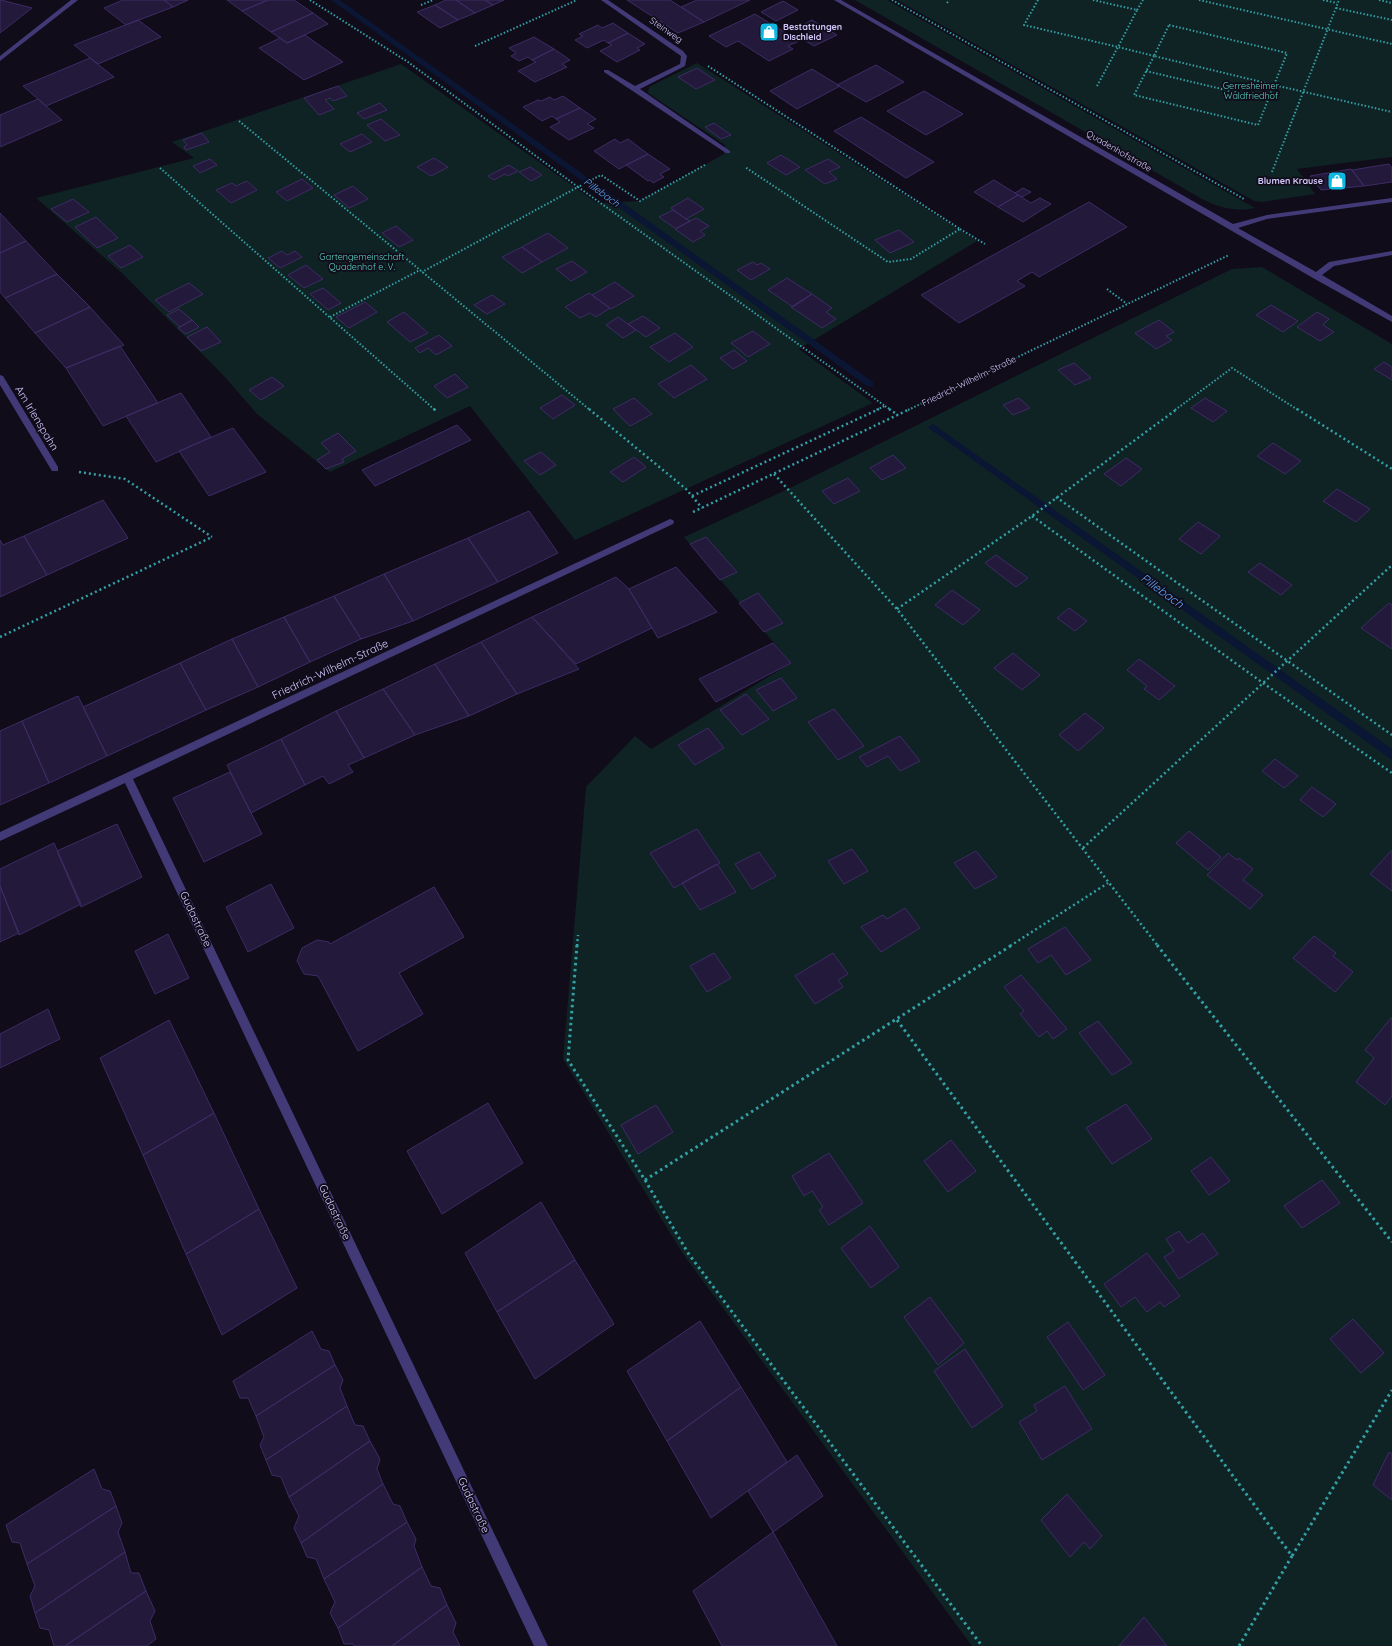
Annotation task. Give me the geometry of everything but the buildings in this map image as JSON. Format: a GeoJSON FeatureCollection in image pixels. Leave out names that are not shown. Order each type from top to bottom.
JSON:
{"type":"FeatureCollection","features":[{"type":"Feature","properties":{"kind":"street"},"geometry":{"type":"LineString","coordinates":[[0,59],[75,0]]}},
{"type":"Feature","properties":{"kind":"street","name":"Steinweg"},"geometry":{"type":"LineString","coordinates":[[604,0],[681,52],[685,60],[683,65],[677,69],[635,88]]}},
{"type":"Feature","properties":{"kind":"street","name":"Quadenhofstraße"},"geometry":{"type":"LineString","coordinates":[[837,0],[1316,276],[1391,317]]}},
{"type":"Feature","properties":{"kind":"street"},"geometry":{"type":"LineString","coordinates":[[606,71],[635,88],[728,152]]}},
{"type":"Feature","properties":{"kind":"street"},"geometry":{"type":"LineString","coordinates":[[1232,227],[1267,217],[1392,200]]}},
{"type":"Feature","properties":{"kind":"street"},"geometry":{"type":"LineString","coordinates":[[1316,276],[1332,264],[1392,253]]}},
{"type":"Feature","properties":{"kind":"street","name":"Am Irlenspahn"},"geometry":{"type":"LineString","coordinates":[[0,378],[55,469]]}},
{"type":"Feature","properties":{"kind":"street","name":"Friedrich-Wilhelm-Straße"},"geometry":{"type":"LineString","coordinates":[[0,837],[670,522]]}},
{"type":"Feature","properties":{"kind":"street","name":"Gudastraße"},"geometry":{"type":"LineString","coordinates":[[128,778],[541,1646]]}},
{"type":"Feature","properties":{"kind":"path"},"geometry":{"type":"LineString","coordinates":[[310,0],[408,62],[578,187],[898,415]]}},
{"type":"Feature","properties":{"kind":"path"},"geometry":{"type":"LineString","coordinates":[[421,6],[433,0]]}},
{"type":"Feature","properties":{"kind":"path"},"geometry":{"type":"LineString","coordinates":[[475,46],[578,0]]}},
{"type":"Feature","properties":{"kind":"path","name":"Quadenhofstraße"},"geometry":{"type":"LineString","coordinates":[[892,0],[1248,201]]}},
{"type":"Feature","properties":{"kind":"path"},"geometry":{"type":"LineString","coordinates":[[1038,0],[1024,25],[1392,112]]}},
{"type":"Feature","properties":{"kind":"path"},"geometry":{"type":"LineString","coordinates":[[1093,0],[1138,10]]}},
{"type":"Feature","properties":{"kind":"path"},"geometry":{"type":"LineString","coordinates":[[1097,86],[1143,0]]}},
{"type":"Feature","properties":{"kind":"path"},"geometry":{"type":"LineString","coordinates":[[1199,0],[1392,44]]}},
{"type":"Feature","properties":{"kind":"path"},"geometry":{"type":"LineString","coordinates":[[1323,0],[1337,3]]}},
{"type":"Feature","properties":{"kind":"path"},"geometry":{"type":"LineString","coordinates":[[1272,172],[1339,0]]}},
{"type":"Feature","properties":{"kind":"path"},"geometry":{"type":"LineString","coordinates":[[1380,0],[1392,3]]}},
{"type":"Feature","properties":{"kind":"path"},"geometry":{"type":"LineString","coordinates":[[1336,8],[1392,20]]}},
{"type":"Feature","properties":{"kind":"path"},"geometry":{"type":"LineString","coordinates":[[1170,25],[1287,53],[1258,125],[1134,95],[1154,56],[1170,25]]}},
{"type":"Feature","properties":{"kind":"path"},"geometry":{"type":"LineString","coordinates":[[685,60],[700,61],[985,244]]}},
{"type":"Feature","properties":{"kind":"path"},"geometry":{"type":"LineString","coordinates":[[1146,71],[1268,100]]}},
{"type":"Feature","properties":{"kind":"path"},"geometry":{"type":"LineString","coordinates":[[239,121],[692,496],[702,508]]}},
{"type":"Feature","properties":{"kind":"path"},"geometry":{"type":"LineString","coordinates":[[330,318],[601,175],[640,201],[728,152],[742,165],[888,262],[911,259],[960,229]]}},
{"type":"Feature","properties":{"kind":"path"},"geometry":{"type":"LineString","coordinates":[[160,168],[437,412]]}},
{"type":"Feature","properties":{"kind":"path","name":"Friedrich-Wilhelm-Straße"},"geometry":{"type":"LineString","coordinates":[[688,514],[898,415],[1246,247],[1255,240]]}},
{"type":"Feature","properties":{"kind":"path"},"geometry":{"type":"LineString","coordinates":[[1106,289],[1127,304]]}},
{"type":"Feature","properties":{"kind":"path"},"geometry":{"type":"LineString","coordinates":[[896,609],[1032,516],[1232,368],[1392,469]]}},
{"type":"Feature","properties":{"kind":"path"},"geometry":{"type":"LineString","coordinates":[[692,496],[885,406]]}},
{"type":"Feature","properties":{"kind":"path"},"geometry":{"type":"LineString","coordinates":[[0,637],[212,537],[125,479],[55,469]]}},
{"type":"Feature","properties":{"kind":"path"},"geometry":{"type":"LineString","coordinates":[[774,474],[896,609],[1083,848],[1108,883],[1392,1242]]}},
{"type":"Feature","properties":{"kind":"path"},"geometry":{"type":"LineString","coordinates":[[1056,497],[1392,735]]}},
{"type":"Feature","properties":{"kind":"path"},"geometry":{"type":"LineString","coordinates":[[1032,516],[1263,683],[1392,772]]}},
{"type":"Feature","properties":{"kind":"path"},"geometry":{"type":"LineString","coordinates":[[1083,848],[1392,565]]}},
{"type":"Feature","properties":{"kind":"path"},"geometry":{"type":"LineString","coordinates":[[645,1180],[898,1020],[1108,883]]}},
{"type":"Feature","properties":{"kind":"path"},"geometry":{"type":"LineString","coordinates":[[578,935],[568,1060],[645,1180],[688,1253],[982,1646]]}},
{"type":"Feature","properties":{"kind":"path"},"geometry":{"type":"LineString","coordinates":[[898,1020],[1292,1556]]}},
{"type":"Feature","properties":{"kind":"path"},"geometry":{"type":"LineString","coordinates":[[1239,1646],[1392,1390]]}},
{"type":"Feature","properties":{"kind":"green space"},"geometry":{"type":"Polygon","coordinates":[[[855,0],[887,0],[1255,208],[1241,210],[1228,208],[1215,205],[1202,199],[855,0]]]}},
{"type":"Feature","properties":{"kind":"green space","name":"Gerresheimer Waldfriedhof"},"geometry":{"type":"Polygon","coordinates":[[[897,0],[1392,0],[1392,157],[1297,169],[1315,194],[1262,202],[1254,201],[897,0]]]}},
{"type":"Feature","properties":{"kind":"green space","name":"Gartengemeinschaft Quadenhof e. V."},"geometry":{"type":"Polygon","coordinates":[[[697,63],[977,241],[799,349],[873,403],[575,540],[470,406],[330,472],[257,414],[223,375],[123,274],[36,198],[194,158],[172,142],[401,64],[597,203],[640,201],[724,154],[725,145],[648,93],[649,87],[697,63]]]}},
{"type":"Feature","properties":{"kind":"green space"},"geometry":{"type":"Polygon","coordinates":[[[1262,267],[1392,344],[1392,1646],[972,1646],[683,1254],[563,1059],[586,787],[635,736],[651,749],[791,663],[684,537],[788,489],[1232,269],[1262,267]]]}},
{"type":"Feature","properties":{"kind":"waterway","name":"Pillebach"},"geometry":{"type":"LineString","coordinates":[[335,0],[870,384]]}},
{"type":"Feature","properties":{"kind":"waterway","name":"Pillebach"},"geometry":{"type":"LineString","coordinates":[[933,427],[1392,755]]}},
{"type":"Feature","properties":{"kind":"place","name":"Bestattungen Dischleid"},"geometry":{"type":"Point","coordinates":[769,32]}},
{"type":"Feature","properties":{"kind":"place","name":"Blumen Krause"},"geometry":{"type":"Point","coordinates":[1337,181]}}]}
